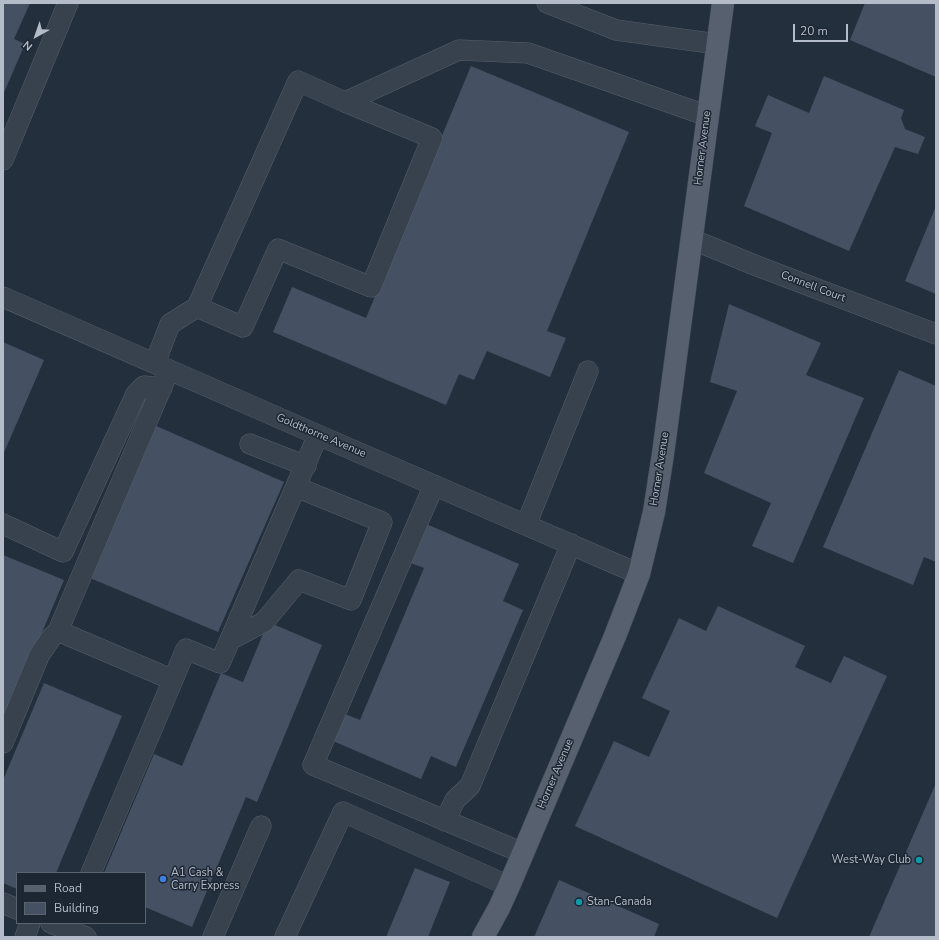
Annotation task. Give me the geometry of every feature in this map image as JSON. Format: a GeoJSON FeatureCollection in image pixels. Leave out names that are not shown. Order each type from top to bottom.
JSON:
{"type":"FeatureCollection","features":[{"type":"Feature","properties":{"kind":"main road","name":"Horner Avenue"},"geometry":{"type":"LineString","coordinates":[[483,937],[509,886],[615,636],[639,574],[654,512],[663,454],[723,3]]}},
{"type":"Feature","properties":{"kind":"main road","name":"Horner Avenue"},"geometry":{"type":"LineString","coordinates":[[491,937],[499,908]]}},
{"type":"Feature","properties":{"kind":"street"},"geometry":{"type":"LineString","coordinates":[[3,160],[68,3]]}},
{"type":"Feature","properties":{"kind":"street"},"geometry":{"type":"LineString","coordinates":[[547,3],[616,30],[717,44]]}},
{"type":"Feature","properties":{"kind":"street"},"geometry":{"type":"LineString","coordinates":[[345,102],[459,50],[528,53],[708,116]]}},
{"type":"Feature","properties":{"kind":"street"},"geometry":{"type":"LineString","coordinates":[[3,743],[39,656],[51,638],[58,631],[162,388],[162,366],[170,324],[197,307],[298,81],[432,138],[371,287],[278,249],[243,328],[197,307]]}},
{"type":"Feature","properties":{"kind":"street","name":"Connell Court"},"geometry":{"type":"LineString","coordinates":[[691,239],[936,334]]}},
{"type":"Feature","properties":{"kind":"street","name":"Goldthorne Avenue"},"geometry":{"type":"LineString","coordinates":[[3,297],[639,574]]}},
{"type":"Feature","properties":{"kind":"street"},"geometry":{"type":"LineString","coordinates":[[526,525],[588,371]]}},
{"type":"Feature","properties":{"kind":"street"},"geometry":{"type":"LineString","coordinates":[[3,524],[63,552],[136,394],[144,386],[162,388]]}},
{"type":"Feature","properties":{"kind":"street"},"geometry":{"type":"LineString","coordinates":[[90,872],[186,648],[220,664],[318,435]]}},
{"type":"Feature","properties":{"kind":"street"},"geometry":{"type":"LineString","coordinates":[[250,444],[306,466]]}},
{"type":"Feature","properties":{"kind":"street"},"geometry":{"type":"LineString","coordinates":[[434,485],[314,765],[523,853]]}},
{"type":"Feature","properties":{"kind":"street"},"geometry":{"type":"LineString","coordinates":[[230,640],[264,622],[299,580],[351,600],[382,522],[296,486]]}},
{"type":"Feature","properties":{"kind":"street"},"geometry":{"type":"LineString","coordinates":[[446,820],[455,800],[470,786],[571,544]]}},
{"type":"Feature","properties":{"kind":"street"},"geometry":{"type":"LineString","coordinates":[[58,631],[173,680]]}},
{"type":"Feature","properties":{"kind":"street"},"geometry":{"type":"LineString","coordinates":[[285,937],[343,812],[509,886]]}},
{"type":"Feature","properties":{"kind":"street"},"geometry":{"type":"LineString","coordinates":[[213,937],[260,826]]}},
{"type":"Feature","properties":{"kind":"street"},"geometry":{"type":"LineString","coordinates":[[3,903],[16,909]]}},
{"type":"Feature","properties":{"kind":"street"},"geometry":{"type":"LineString","coordinates":[[25,937],[30,924]]}},
{"type":"Feature","properties":{"kind":"street"},"geometry":{"type":"LineString","coordinates":[[54,924],[86,937]]}},
{"type":"Feature","properties":{"kind":"street"},"geometry":{"type":"LineString","coordinates":[[89,937],[94,924]]}},
{"type":"Feature","properties":{"kind":"building"},"geometry":{"type":"Polygon","coordinates":[[[3,3],[30,3],[14,39],[25,44],[3,95],[3,3]]]}},
{"type":"Feature","properties":{"kind":"building"},"geometry":{"type":"Polygon","coordinates":[[[865,3],[936,3],[936,77],[850,40],[865,3]]]}},
{"type":"Feature","properties":{"kind":"building"},"geometry":{"type":"Polygon","coordinates":[[[471,66],[629,132],[547,331],[566,338],[550,377],[487,351],[474,380],[459,374],[446,405],[273,332],[292,287],[366,318],[471,66]]]}},
{"type":"Feature","properties":{"kind":"building"},"geometry":{"type":"Polygon","coordinates":[[[824,76],[904,110],[901,118],[905,129],[925,137],[918,154],[895,147],[849,251],[744,206],[772,133],[755,126],[768,95],[809,113],[824,76]]]}},
{"type":"Feature","properties":{"kind":"building"},"geometry":{"type":"Polygon","coordinates":[[[936,206],[936,294],[905,281],[936,206]]]}},
{"type":"Feature","properties":{"kind":"building"},"geometry":{"type":"Polygon","coordinates":[[[729,304],[821,343],[806,375],[864,398],[793,563],[752,546],[771,503],[704,473],[737,391],[710,382],[729,304]]]}},
{"type":"Feature","properties":{"kind":"building"},"geometry":{"type":"Polygon","coordinates":[[[3,342],[44,360],[3,455],[3,342]]]}},
{"type":"Feature","properties":{"kind":"building"},"geometry":{"type":"Polygon","coordinates":[[[899,370],[936,386],[936,562],[924,557],[913,585],[823,547],[899,370]]]}},
{"type":"Feature","properties":{"kind":"building"},"geometry":{"type":"Polygon","coordinates":[[[154,425],[284,482],[218,632],[90,578],[154,425]]]}},
{"type":"Feature","properties":{"kind":"building"},"geometry":{"type":"Polygon","coordinates":[[[424,523],[519,564],[503,601],[523,610],[456,767],[431,756],[421,779],[333,741],[345,714],[360,720],[424,568],[408,562],[424,523]]]}},
{"type":"Feature","properties":{"kind":"building"},"geometry":{"type":"Polygon","coordinates":[[[3,555],[64,580],[3,726],[3,555]]]}},
{"type":"Feature","properties":{"kind":"building"},"geometry":{"type":"Polygon","coordinates":[[[718,606],[805,646],[795,667],[831,683],[844,656],[887,676],[777,918],[575,826],[614,741],[649,757],[670,711],[642,698],[679,618],[706,631],[718,606]]]}},
{"type":"Feature","properties":{"kind":"building"},"geometry":{"type":"Polygon","coordinates":[[[268,622],[322,645],[257,802],[246,797],[192,927],[146,907],[146,872],[104,872],[154,754],[182,766],[221,673],[243,682],[268,622]]]}},
{"type":"Feature","properties":{"kind":"building"},"geometry":{"type":"Polygon","coordinates":[[[44,683],[122,716],[56,872],[16,872],[16,889],[3,883],[3,780],[44,683]]]}},
{"type":"Feature","properties":{"kind":"building","name":"West-Way Club"},"geometry":{"type":"Polygon","coordinates":[[[936,783],[936,937],[869,937],[936,783]]]}},
{"type":"Feature","properties":{"kind":"building"},"geometry":{"type":"Polygon","coordinates":[[[415,868],[450,882],[428,937],[386,937],[415,868]]]}},
{"type":"Feature","properties":{"kind":"building","name":"Stan-Canada"},"geometry":{"type":"Polygon","coordinates":[[[559,880],[659,924],[654,937],[534,937],[559,880]]]}},
{"type":"Feature","properties":{"kind":"place","name":"West-Way Club"},"geometry":{"type":"Point","coordinates":[919,860]}},
{"type":"Feature","properties":{"kind":"place","name":"A1 Cash & Carry Express"},"geometry":{"type":"Point","coordinates":[163,879]}},
{"type":"Feature","properties":{"kind":"place","name":"Stan-Canada"},"geometry":{"type":"Point","coordinates":[579,902]}}]}
